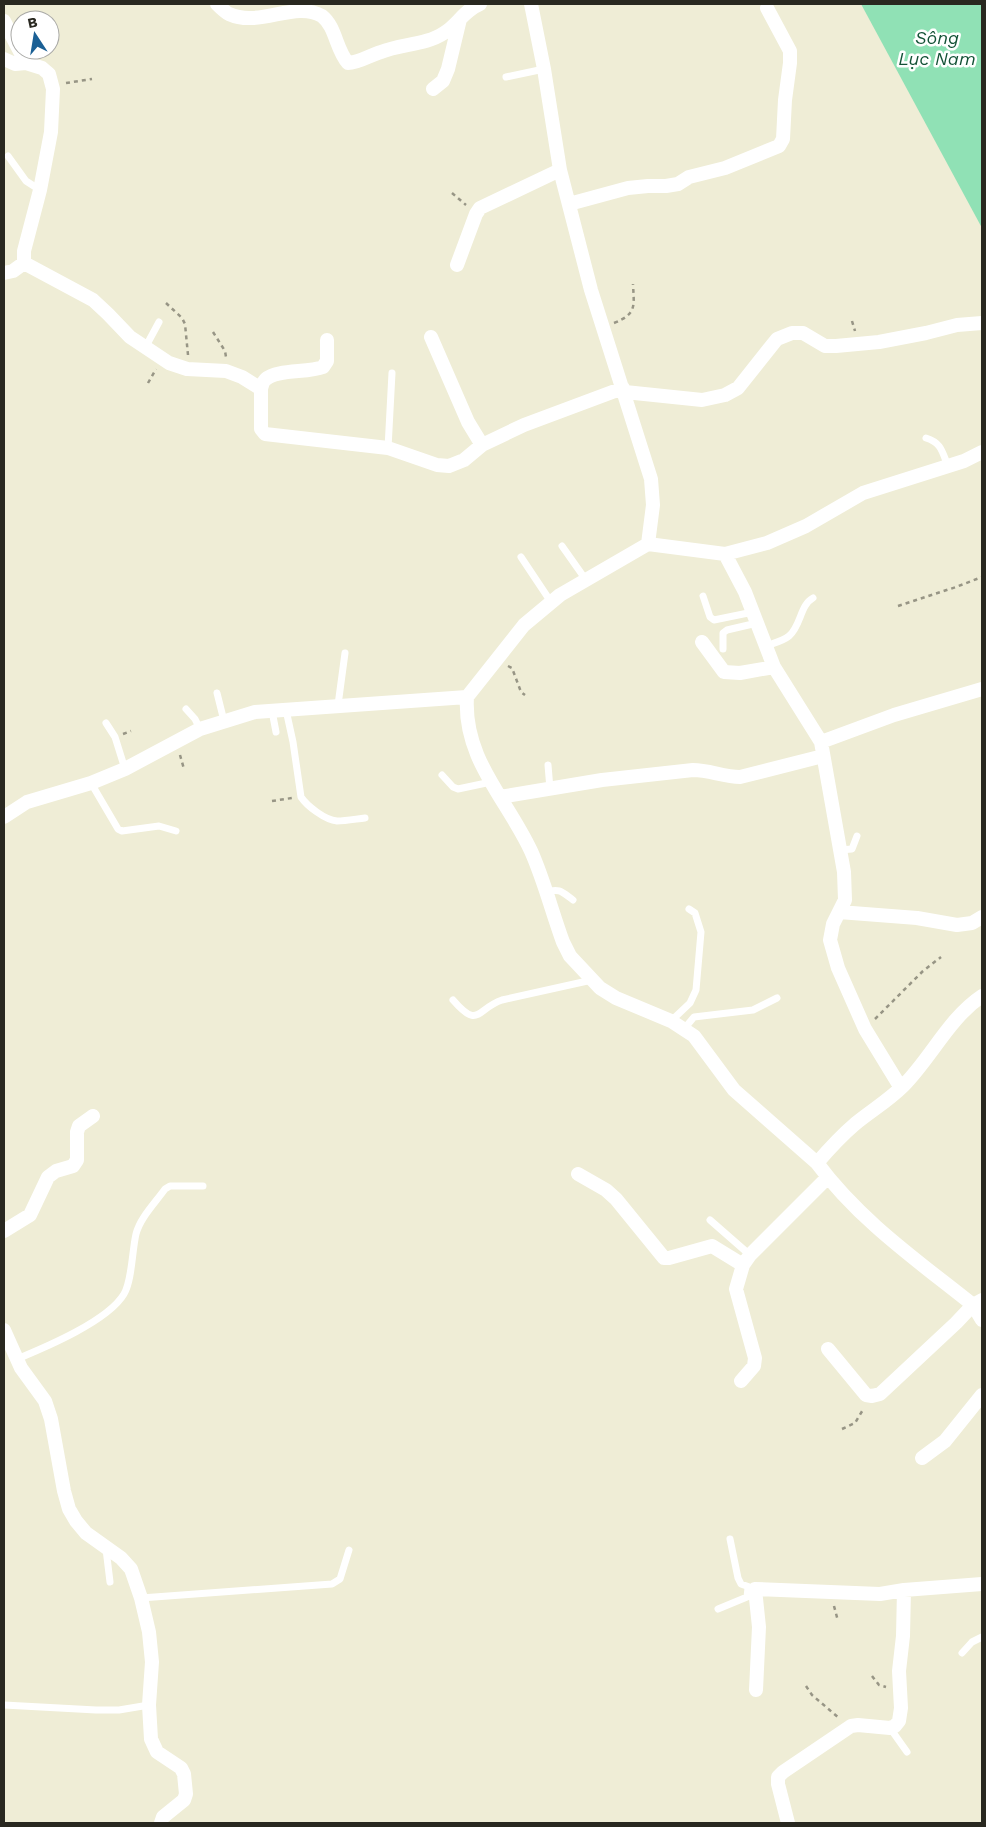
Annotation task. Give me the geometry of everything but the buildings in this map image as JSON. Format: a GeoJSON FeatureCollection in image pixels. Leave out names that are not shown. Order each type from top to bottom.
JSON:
{"type":"FeatureCollection","features":[{"type":"Feature","properties":{"kind":"street"},"geometry":{"type":"LineString","coordinates":[[217,4],[228,14],[252,17],[299,7],[308,7],[324,17],[335,36],[343,58],[348,63],[353,63],[395,47],[430,40],[444,34],[466,12],[480,4]]}},
{"type":"Feature","properties":{"kind":"street"},"geometry":{"type":"LineString","coordinates":[[531,4],[544,69],[560,170],[591,290],[651,479],[653,505],[648,544]]}},
{"type":"Feature","properties":{"kind":"street"},"geometry":{"type":"LineString","coordinates":[[569,204],[628,188],[678,184],[689,177],[725,168],[779,146],[783,139],[784,100],[790,51],[767,8]]}},
{"type":"Feature","properties":{"kind":"street"},"geometry":{"type":"LineString","coordinates":[[433,89],[443,80],[448,69],[460,18]]}},
{"type":"Feature","properties":{"kind":"street"},"geometry":{"type":"LineString","coordinates":[[4,21],[26,63]]}},
{"type":"Feature","properties":{"kind":"street"},"geometry":{"type":"LineString","coordinates":[[4,59],[15,64],[26,63],[42,68],[49,74],[53,89],[51,132],[40,190],[25,245],[24,263]]}},
{"type":"Feature","properties":{"kind":"street"},"geometry":{"type":"LineString","coordinates":[[457,264],[476,214],[485,205],[523,189],[560,170]]}},
{"type":"Feature","properties":{"kind":"street"},"geometry":{"type":"LineString","coordinates":[[4,273],[13,271],[24,263]]}},
{"type":"Feature","properties":{"kind":"street"},"geometry":{"type":"LineString","coordinates":[[24,263],[93,300],[130,337],[169,363],[187,369],[226,371],[242,377],[261,390]]}},
{"type":"Feature","properties":{"kind":"street"},"geometry":{"type":"LineString","coordinates":[[326,340],[326,361],[323,367],[315,370],[272,375],[264,380],[261,390],[261,429],[265,434],[388,448],[437,466],[449,466],[464,460],[482,445],[524,425],[624,390],[702,400],[725,395],[738,388],[777,339],[792,333],[803,333],[825,346],[836,346],[879,342],[926,334],[957,325],[982,323]]}},
{"type":"Feature","properties":{"kind":"street"},"geometry":{"type":"LineString","coordinates":[[431,337],[468,422],[482,445]]}},
{"type":"Feature","properties":{"kind":"street"},"geometry":{"type":"LineString","coordinates":[[982,452],[948,466],[863,493],[806,526],[767,543],[725,554],[648,544],[551,602],[524,625],[467,697],[466,712],[476,756],[531,851],[563,942],[570,956],[600,988],[616,998],[671,1021],[694,1036],[734,1090],[817,1163],[874,1226],[977,1302],[982,1320]]}},
{"type":"Feature","properties":{"kind":"street"},"geometry":{"type":"LineString","coordinates":[[725,554],[740,581],[774,667],[822,749],[844,872],[845,900],[833,924],[830,940],[838,968],[865,1029],[901,1088]]}},
{"type":"Feature","properties":{"kind":"street"},"geometry":{"type":"LineString","coordinates":[[702,642],[724,672],[740,673],[774,667]]}},
{"type":"Feature","properties":{"kind":"street"},"geometry":{"type":"LineString","coordinates":[[500,798],[602,780],[693,770],[704,770],[731,777],[740,777],[822,749],[894,715],[982,689]]}},
{"type":"Feature","properties":{"kind":"street"},"geometry":{"type":"LineString","coordinates":[[4,817],[27,802],[125,769],[200,729],[224,720],[255,712],[467,697]]}},
{"type":"Feature","properties":{"kind":"street"},"geometry":{"type":"LineString","coordinates":[[839,912],[917,918],[957,925],[972,922],[982,917]]}},
{"type":"Feature","properties":{"kind":"street"},"geometry":{"type":"LineString","coordinates":[[817,1163],[833,1144],[854,1125],[901,1088],[922,1066],[944,1035],[970,1004],[982,996]]}},
{"type":"Feature","properties":{"kind":"street"},"geometry":{"type":"LineString","coordinates":[[4,1231],[30,1215],[48,1177],[56,1171],[73,1166],[76,1160],[79,1126],[93,1116]]}},
{"type":"Feature","properties":{"kind":"street"},"geometry":{"type":"LineString","coordinates":[[578,1174],[606,1190],[616,1199],[664,1258],[712,1246],[746,1260]]}},
{"type":"Feature","properties":{"kind":"street"},"geometry":{"type":"LineString","coordinates":[[741,1381],[754,1366],[755,1358],[736,1289],[746,1260],[828,1177]]}},
{"type":"Feature","properties":{"kind":"street"},"geometry":{"type":"LineString","coordinates":[[828,1348],[866,1395],[880,1394],[977,1302]]}},
{"type":"Feature","properties":{"kind":"street"},"geometry":{"type":"LineString","coordinates":[[5,1337],[21,1368],[44,1401],[51,1419],[69,1509],[86,1533],[121,1558],[131,1569],[141,1598],[152,1662],[149,1705],[152,1739],[157,1752],[181,1768],[184,1774],[186,1794],[184,1800],[163,1817],[161,1823]]}},
{"type":"Feature","properties":{"kind":"street"},"geometry":{"type":"LineString","coordinates":[[922,1458],[945,1441],[982,1395]]}},
{"type":"Feature","properties":{"kind":"street"},"geometry":{"type":"LineString","coordinates":[[756,1690],[759,1627],[752,1589],[880,1594],[904,1590],[982,1584]]}},
{"type":"Feature","properties":{"kind":"street"},"geometry":{"type":"LineString","coordinates":[[788,1823],[778,1777],[851,1726],[890,1728],[899,1721],[902,1708],[899,1671],[903,1636],[904,1590]]}},
{"type":"Feature","properties":{"kind":"lane"},"geometry":{"type":"LineString","coordinates":[[506,77],[544,69]]}},
{"type":"Feature","properties":{"kind":"lane"},"geometry":{"type":"LineString","coordinates":[[8,156],[26,181],[40,190]]}},
{"type":"Feature","properties":{"kind":"lane"},"geometry":{"type":"LineString","coordinates":[[144,348],[159,322]]}},
{"type":"Feature","properties":{"kind":"lane"},"geometry":{"type":"LineString","coordinates":[[388,448],[392,374]]}},
{"type":"Feature","properties":{"kind":"lane"},"geometry":{"type":"LineString","coordinates":[[926,438],[940,445],[948,466]]}},
{"type":"Feature","properties":{"kind":"lane"},"geometry":{"type":"LineString","coordinates":[[562,546],[586,580]]}},
{"type":"Feature","properties":{"kind":"lane"},"geometry":{"type":"LineString","coordinates":[[521,557],[551,602]]}},
{"type":"Feature","properties":{"kind":"lane"},"geometry":{"type":"LineString","coordinates":[[703,596],[710,617],[714,620],[755,618]]}},
{"type":"Feature","properties":{"kind":"lane"},"geometry":{"type":"LineString","coordinates":[[766,646],[787,638],[794,631],[808,601],[813,598]]}},
{"type":"Feature","properties":{"kind":"lane"},"geometry":{"type":"LineString","coordinates":[[723,649],[723,634],[727,630],[755,618]]}},
{"type":"Feature","properties":{"kind":"lane"},"geometry":{"type":"LineString","coordinates":[[338,706],[345,653]]}},
{"type":"Feature","properties":{"kind":"lane"},"geometry":{"type":"LineString","coordinates":[[217,693],[224,720]]}},
{"type":"Feature","properties":{"kind":"lane"},"geometry":{"type":"LineString","coordinates":[[186,709],[195,719],[200,729]]}},
{"type":"Feature","properties":{"kind":"lane"},"geometry":{"type":"LineString","coordinates":[[276,732],[279,710]]}},
{"type":"Feature","properties":{"kind":"lane"},"geometry":{"type":"LineString","coordinates":[[279,710],[293,742],[301,797],[305,803],[314,811],[335,821],[365,818]]}},
{"type":"Feature","properties":{"kind":"lane"},"geometry":{"type":"LineString","coordinates":[[106,723],[115,737],[125,769]]}},
{"type":"Feature","properties":{"kind":"lane"},"geometry":{"type":"LineString","coordinates":[[548,765],[550,790]]}},
{"type":"Feature","properties":{"kind":"lane"},"geometry":{"type":"LineString","coordinates":[[442,775],[453,787],[458,788],[491,782]]}},
{"type":"Feature","properties":{"kind":"lane"},"geometry":{"type":"LineString","coordinates":[[91,782],[118,830],[159,826],[176,831]]}},
{"type":"Feature","properties":{"kind":"lane"},"geometry":{"type":"LineString","coordinates":[[840,850],[852,849],[855,846],[857,836]]}},
{"type":"Feature","properties":{"kind":"lane"},"geometry":{"type":"LineString","coordinates":[[545,892],[560,891],[573,900]]}},
{"type":"Feature","properties":{"kind":"lane"},"geometry":{"type":"LineString","coordinates":[[671,1021],[690,1003],[696,990],[701,932],[695,913],[689,909]]}},
{"type":"Feature","properties":{"kind":"lane"},"geometry":{"type":"LineString","coordinates":[[453,1000],[465,1014],[475,1015],[482,1013],[502,1000],[592,980]]}},
{"type":"Feature","properties":{"kind":"lane"},"geometry":{"type":"LineString","coordinates":[[684,1029],[694,1017],[753,1010],[777,998]]}},
{"type":"Feature","properties":{"kind":"lane"},"geometry":{"type":"LineString","coordinates":[[17,1359],[74,1332],[116,1305],[125,1293],[136,1233],[142,1221],[165,1189],[170,1186],[203,1186]]}},
{"type":"Feature","properties":{"kind":"lane"},"geometry":{"type":"LineString","coordinates":[[710,1220],[746,1260]]}},
{"type":"Feature","properties":{"kind":"lane"},"geometry":{"type":"LineString","coordinates":[[718,1609],[747,1597],[752,1589],[741,1584],[738,1578],[730,1539]]}},
{"type":"Feature","properties":{"kind":"lane"},"geometry":{"type":"LineString","coordinates":[[106,1548],[110,1582]]}},
{"type":"Feature","properties":{"kind":"lane"},"geometry":{"type":"LineString","coordinates":[[141,1598],[332,1584],[340,1579],[349,1550]]}},
{"type":"Feature","properties":{"kind":"lane"},"geometry":{"type":"LineString","coordinates":[[962,1653],[972,1642],[982,1637]]}},
{"type":"Feature","properties":{"kind":"lane"},"geometry":{"type":"LineString","coordinates":[[4,1705],[120,1710],[149,1705]]}},
{"type":"Feature","properties":{"kind":"lane"},"geometry":{"type":"LineString","coordinates":[[890,1728],[907,1752]]}},
{"type":"Feature","properties":{"kind":"path"},"geometry":{"type":"LineString","coordinates":[[53,89],[72,81],[92,79]]}},
{"type":"Feature","properties":{"kind":"path"},"geometry":{"type":"LineString","coordinates":[[452,193],[476,214]]}},
{"type":"Feature","properties":{"kind":"path"},"geometry":{"type":"LineString","coordinates":[[604,328],[625,319],[631,314],[634,306],[633,284]]}},
{"type":"Feature","properties":{"kind":"path"},"geometry":{"type":"LineString","coordinates":[[166,304],[182,318],[185,324],[187,369]]}},
{"type":"Feature","properties":{"kind":"path"},"geometry":{"type":"LineString","coordinates":[[213,332],[225,351],[227,358],[226,371]]}},
{"type":"Feature","properties":{"kind":"path"},"geometry":{"type":"LineString","coordinates":[[898,606],[982,577]]}},
{"type":"Feature","properties":{"kind":"path"},"geometry":{"type":"LineString","coordinates":[[495,660],[512,668],[521,692],[525,695]]}},
{"type":"Feature","properties":{"kind":"path"},"geometry":{"type":"LineString","coordinates":[[272,801],[301,797]]}},
{"type":"Feature","properties":{"kind":"path"},"geometry":{"type":"LineString","coordinates":[[865,1029],[924,971],[941,957]]}},
{"type":"Feature","properties":{"kind":"path"},"geometry":{"type":"LineString","coordinates":[[842,1429],[855,1423],[866,1405],[866,1395]]}},
{"type":"Feature","properties":{"kind":"path"},"geometry":{"type":"LineString","coordinates":[[806,1686],[812,1695],[836,1717],[851,1726]]}},
{"type":"Feature","properties":{"kind":"water","name":"Sông Lục Nam"},"geometry":{"type":"Polygon","coordinates":[[[861,4],[982,4],[982,228],[861,4]]]}}]}
